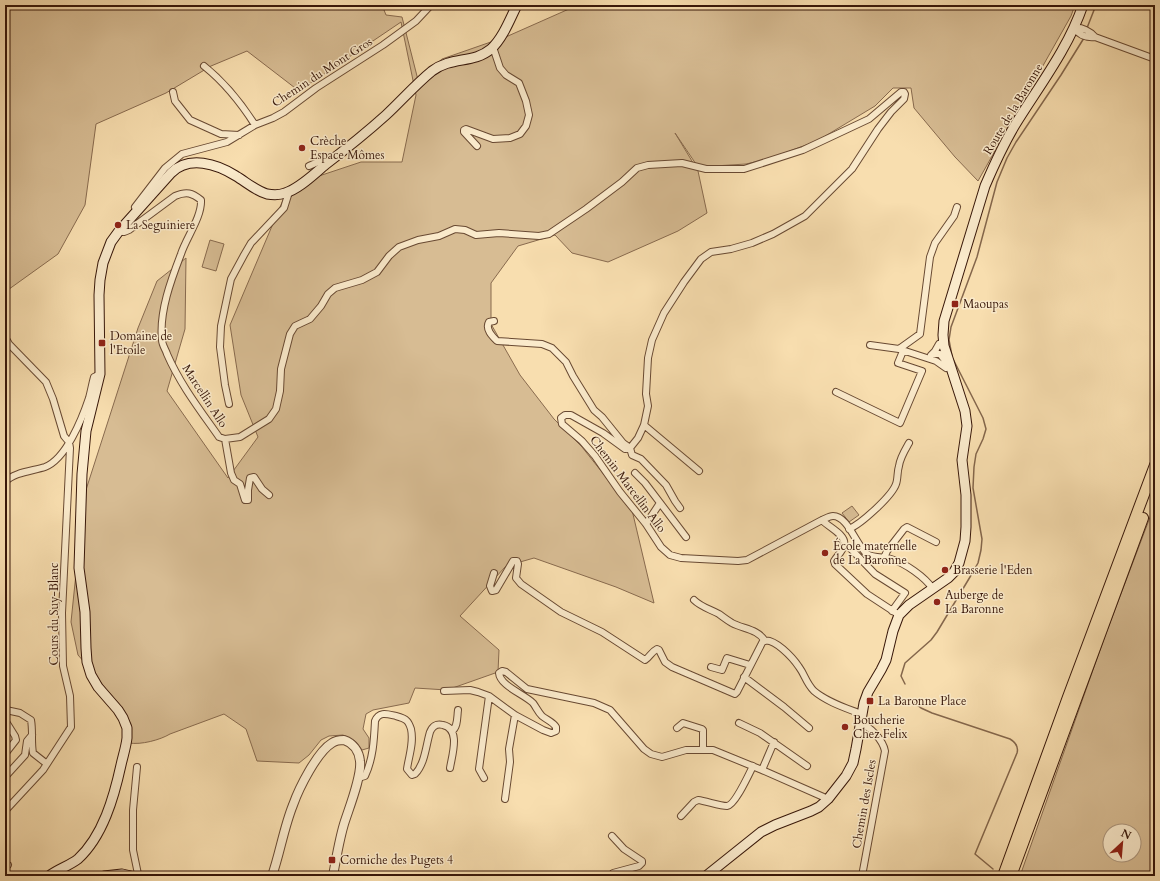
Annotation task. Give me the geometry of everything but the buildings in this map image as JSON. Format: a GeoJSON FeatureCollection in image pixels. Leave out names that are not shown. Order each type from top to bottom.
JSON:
{"type":"FeatureCollection","features":[{"type":"Feature","properties":{"kind":"highway"},"geometry":{"type":"LineString","coordinates":[[1003,876],[1155,465]]}},
{"type":"Feature","properties":{"kind":"highway"},"geometry":{"type":"LineString","coordinates":[[1011,876],[1155,485]]}},
{"type":"Feature","properties":{"kind":"main road"},"geometry":{"type":"LineString","coordinates":[[49,876],[77,859],[89,845],[101,826],[113,798],[127,738],[127,728],[123,718],[118,710],[98,688],[88,667],[85,612],[79,568],[80,493],[88,422],[100,374],[100,276],[108,248],[119,231],[171,173],[186,164],[198,163],[219,168],[235,175],[258,190],[268,194],[276,195],[289,192],[364,135],[437,67],[450,62],[478,57],[493,47],[502,35],[517,5]]}},
{"type":"Feature","properties":{"kind":"main road","name":"Route de la Baronne"},"geometry":{"type":"LineString","coordinates":[[706,876],[761,832],[815,809],[828,799],[846,776],[853,763],[861,714],[866,696],[886,660],[896,613],[948,578],[954,572],[959,563],[965,541],[966,509],[962,460],[967,426],[965,412],[957,390],[939,353],[944,321],[985,186],[1015,125],[1038,90],[1074,28],[1083,5]]}},
{"type":"Feature","properties":{"kind":"main road"},"geometry":{"type":"LineString","coordinates":[[104,876],[120,874],[131,876]]}},
{"type":"Feature","properties":{"kind":"street","name":"Chemin du Mont Gros"},"geometry":{"type":"LineString","coordinates":[[130,219],[130,214],[165,168],[182,154],[227,142],[255,125],[284,112],[316,88],[383,45],[416,21],[431,5]]}},
{"type":"Feature","properties":{"kind":"street"},"geometry":{"type":"LineString","coordinates":[[1074,28],[1078,33],[1090,38],[1095,37],[1155,59]]}},
{"type":"Feature","properties":{"kind":"street"},"geometry":{"type":"LineString","coordinates":[[477,146],[464,132],[464,130],[466,129],[493,139],[510,138],[520,134],[526,126],[529,114],[519,83],[515,79],[506,75],[500,68],[493,47]]}},
{"type":"Feature","properties":{"kind":"street"},"geometry":{"type":"LineString","coordinates":[[204,66],[217,76],[255,125]]}},
{"type":"Feature","properties":{"kind":"street"},"geometry":{"type":"LineString","coordinates":[[173,92],[175,101],[190,120],[221,134],[239,135]]}},
{"type":"Feature","properties":{"kind":"street","name":"Chemin Marcellin Allo"},"geometry":{"type":"LineString","coordinates":[[586,209],[622,182],[637,168],[648,165],[682,163],[706,169],[744,169],[803,150],[869,120],[901,92],[904,92],[904,99],[891,112],[878,129],[852,169],[805,216],[773,234],[752,243],[731,249],[711,252],[701,259],[664,313],[652,340],[648,358],[646,394],[648,406],[644,425],[638,438],[630,448],[625,449],[603,432],[571,415],[565,414],[562,418],[562,424],[582,441],[595,456],[620,492],[646,524],[661,547],[670,555],[681,558],[738,561],[747,560],[822,520],[834,516],[839,517],[844,521],[863,549],[869,555],[899,562],[921,575],[929,582],[933,589]]}},
{"type":"Feature","properties":{"kind":"street"},"geometry":{"type":"LineString","coordinates":[[309,166],[321,162],[324,166]]}},
{"type":"Feature","properties":{"kind":"street"},"geometry":{"type":"LineString","coordinates":[[230,404],[220,347],[221,326],[231,279],[251,244],[284,208],[289,192]]}},
{"type":"Feature","properties":{"kind":"street","name":"Marcellin Allo"},"geometry":{"type":"LineString","coordinates":[[119,231],[129,230],[176,196],[183,193],[193,194],[201,200],[201,206],[181,253],[166,299],[162,317],[162,341],[175,372],[219,437],[225,439],[240,437],[269,420],[276,409],[280,391],[281,368],[290,334],[295,326],[310,319],[321,306],[328,294],[335,288],[362,280],[377,272],[389,256],[399,247],[418,240],[439,236],[455,229],[476,234],[499,233],[539,236],[549,234],[586,209]]}},
{"type":"Feature","properties":{"kind":"street"},"geometry":{"type":"LineString","coordinates":[[836,392],[900,423],[922,372],[898,362],[901,350],[920,334],[930,257],[935,243],[954,216],[957,207]]}},
{"type":"Feature","properties":{"kind":"street"},"geometry":{"type":"LineString","coordinates":[[494,321],[489,322],[487,325],[488,329],[497,341],[542,344],[552,348],[566,362],[594,410],[602,417],[623,443],[630,448],[632,455],[641,459],[666,485],[674,501],[680,508]]}},
{"type":"Feature","properties":{"kind":"street"},"geometry":{"type":"LineString","coordinates":[[5,337],[9,344],[46,382],[53,398],[64,436],[69,442]]}},
{"type":"Feature","properties":{"kind":"street"},"geometry":{"type":"LineString","coordinates":[[870,345],[901,350],[924,357],[939,353],[948,369]]}},
{"type":"Feature","properties":{"kind":"street"},"geometry":{"type":"LineString","coordinates":[[5,482],[7,479],[16,475],[53,463],[59,458],[66,448],[82,417],[94,377],[100,374]]}},
{"type":"Feature","properties":{"kind":"street"},"geometry":{"type":"LineString","coordinates":[[644,425],[699,471]]}},
{"type":"Feature","properties":{"kind":"street"},"geometry":{"type":"LineString","coordinates":[[225,439],[231,474],[234,480],[240,484],[245,500],[248,500],[250,478],[254,477],[262,489],[269,495]]}},
{"type":"Feature","properties":{"kind":"street","name":"Cours du Suy-Blanc"},"geometry":{"type":"LineString","coordinates":[[5,811],[47,764],[71,727],[70,696],[63,666],[62,613],[70,482],[69,442]]}},
{"type":"Feature","properties":{"kind":"street"},"geometry":{"type":"LineString","coordinates":[[849,529],[864,519],[891,494],[897,482],[899,464],[909,443]]}},
{"type":"Feature","properties":{"kind":"street"},"geometry":{"type":"LineString","coordinates":[[635,473],[645,483],[686,537]]}},
{"type":"Feature","properties":{"kind":"street"},"geometry":{"type":"LineString","coordinates":[[646,524],[660,503]]}},
{"type":"Feature","properties":{"kind":"street"},"geometry":{"type":"LineString","coordinates":[[822,520],[825,524],[840,534],[845,542],[843,548],[834,561],[835,564],[867,594],[896,613],[905,593],[874,574],[850,548]]}},
{"type":"Feature","properties":{"kind":"street"},"geometry":{"type":"LineString","coordinates":[[884,558],[887,551],[907,527],[936,542]]}},
{"type":"Feature","properties":{"kind":"street"},"geometry":{"type":"LineString","coordinates":[[494,573],[490,586],[492,590],[496,590],[513,561],[517,561],[516,578],[521,584],[561,612],[602,632],[645,660],[653,651],[657,649],[665,662],[672,667],[735,694],[763,642],[765,641]]}},
{"type":"Feature","properties":{"kind":"street"},"geometry":{"type":"LineString","coordinates":[[694,600],[698,604],[718,613],[733,624],[752,630],[762,636],[765,641]]}},
{"type":"Feature","properties":{"kind":"street"},"geometry":{"type":"LineString","coordinates":[[765,641],[767,640],[772,642],[782,649],[799,667],[806,681],[814,690],[825,698],[861,714]]}},
{"type":"Feature","properties":{"kind":"street"},"geometry":{"type":"LineString","coordinates":[[711,667],[722,670],[727,658],[750,665]]}},
{"type":"Feature","properties":{"kind":"street"},"geometry":{"type":"LineString","coordinates":[[444,690],[470,690],[489,696],[515,715],[543,730],[551,733],[556,731],[554,723],[542,716],[533,703],[505,684],[499,677],[499,673],[502,671],[506,672],[513,680],[527,690],[588,702],[610,710],[644,749],[651,754],[662,757],[686,750],[713,750],[828,799]]}},
{"type":"Feature","properties":{"kind":"street"},"geometry":{"type":"LineString","coordinates":[[744,678],[784,707],[809,728]]}},
{"type":"Feature","properties":{"kind":"street"},"geometry":{"type":"LineString","coordinates":[[484,778],[479,769],[489,696]]}},
{"type":"Feature","properties":{"kind":"street"},"geometry":{"type":"LineString","coordinates":[[452,731],[456,726],[458,710]]}},
{"type":"Feature","properties":{"kind":"street"},"geometry":{"type":"LineString","coordinates":[[5,711],[20,713],[31,720],[33,753],[47,764]]}},
{"type":"Feature","properties":{"kind":"street"},"geometry":{"type":"LineString","coordinates":[[358,778],[365,776],[371,760],[375,722],[379,715],[386,714],[404,718],[409,722],[412,744],[407,769],[412,774],[415,774],[421,766],[432,728],[435,725],[442,725],[452,731],[454,736],[450,768]]}},
{"type":"Feature","properties":{"kind":"street"},"geometry":{"type":"LineString","coordinates":[[505,799],[510,762],[509,750],[515,715]]}},
{"type":"Feature","properties":{"kind":"street"},"geometry":{"type":"LineString","coordinates":[[5,720],[16,740],[5,754]]}},
{"type":"Feature","properties":{"kind":"street"},"geometry":{"type":"LineString","coordinates":[[676,728],[683,723],[702,729],[703,750]]}},
{"type":"Feature","properties":{"kind":"street"},"geometry":{"type":"LineString","coordinates":[[739,723],[760,733],[807,766]]}},
{"type":"Feature","properties":{"kind":"street","name":"Chemin des Iscles"},"geometry":{"type":"LineString","coordinates":[[860,724],[869,728],[882,742],[885,751],[862,876]]}},
{"type":"Feature","properties":{"kind":"street"},"geometry":{"type":"LineString","coordinates":[[5,777],[25,755],[27,741],[32,735]]}},
{"type":"Feature","properties":{"kind":"street"},"geometry":{"type":"LineString","coordinates":[[272,876],[293,804],[304,782],[317,760],[328,746],[333,742],[344,740],[353,745],[357,750],[360,762],[358,778],[344,825],[333,876]]}},
{"type":"Feature","properties":{"kind":"street"},"geometry":{"type":"LineString","coordinates":[[764,771],[776,744]]}},
{"type":"Feature","properties":{"kind":"street"},"geometry":{"type":"LineString","coordinates":[[137,766],[133,810],[133,850],[138,876]]}},
{"type":"Feature","properties":{"kind":"street"},"geometry":{"type":"LineString","coordinates":[[681,816],[696,800],[726,806],[731,803],[739,793],[753,766]]}},
{"type":"Feature","properties":{"kind":"street"},"geometry":{"type":"LineString","coordinates":[[610,876],[613,873],[639,866],[642,863],[642,861],[624,849],[612,836]]}},
{"type":"Feature","properties":{"kind":"shaded area"},"geometry":{"type":"Polygon","coordinates":[[[5,5],[382,5],[386,15],[402,17],[418,80],[442,59],[508,36],[578,5],[1075,5],[1071,16],[978,181],[955,157],[914,108],[911,88],[893,88],[875,106],[817,141],[768,159],[746,164],[698,167],[675,133],[698,171],[707,213],[678,231],[608,262],[572,253],[555,235],[518,246],[491,283],[491,324],[520,375],[554,419],[582,447],[632,510],[654,603],[616,587],[534,558],[506,566],[460,616],[499,650],[498,672],[447,690],[415,688],[409,703],[373,710],[366,714],[363,729],[369,738],[369,748],[362,750],[355,741],[343,735],[329,736],[321,740],[309,755],[299,763],[257,761],[246,729],[224,714],[156,740],[145,743],[129,743],[131,724],[121,706],[78,655],[71,622],[84,496],[138,328],[157,281],[186,258],[185,329],[167,391],[228,478],[258,437],[241,395],[230,325],[289,186],[361,162],[402,162],[416,95],[401,22],[299,91],[247,51],[211,66],[166,93],[96,124],[85,205],[58,254],[5,292],[5,5]]]}},
{"type":"Feature","properties":{"kind":"shaded area"},"geometry":{"type":"Polygon","coordinates":[[[210,240],[224,244],[216,271],[202,267],[210,240]]]}},
{"type":"Feature","properties":{"kind":"shaded area"},"geometry":{"type":"Polygon","coordinates":[[[1155,504],[1155,876],[1020,876],[1105,636],[1155,504]]]}},
{"type":"Feature","properties":{"kind":"shaded area"},"geometry":{"type":"Polygon","coordinates":[[[852,506],[859,515],[849,522],[842,513],[852,506]]]}},
{"type":"Feature","properties":{"kind":"waterway"},"geometry":{"type":"LineString","coordinates":[[1087,28],[1096,5]]}},
{"type":"Feature","properties":{"kind":"waterway"},"geometry":{"type":"LineString","coordinates":[[952,356],[949,340],[951,327],[977,257],[997,182],[1007,158],[1016,142],[1084,38]]}},
{"type":"Feature","properties":{"kind":"waterway"},"geometry":{"type":"LineString","coordinates":[[905,684],[901,676],[905,663],[931,640],[937,632],[978,563],[981,550],[982,539],[973,488],[976,454],[986,429],[983,418],[953,359]]}},
{"type":"Feature","properties":{"kind":"waterway"},"geometry":{"type":"LineString","coordinates":[[913,702],[932,713],[1010,739],[1017,746],[1017,753],[975,854],[993,869]]}},
{"type":"Feature","properties":{"kind":"place","name":"Crèche Espace Mômes"},"geometry":{"type":"Point","coordinates":[302,148]}},
{"type":"Feature","properties":{"kind":"place","name":"La Seguiniere"},"geometry":{"type":"Point","coordinates":[118,225]}},
{"type":"Feature","properties":{"kind":"place","name":"Maoupas"},"geometry":{"type":"Point","coordinates":[955,304]}},
{"type":"Feature","properties":{"kind":"place","name":"Domaine de l'Etoile"},"geometry":{"type":"Point","coordinates":[102,343]}},
{"type":"Feature","properties":{"kind":"place","name":"École maternelle de La Baronne"},"geometry":{"type":"Point","coordinates":[825,553]}},
{"type":"Feature","properties":{"kind":"place","name":"Brasserie l'Eden"},"geometry":{"type":"Point","coordinates":[945,570]}},
{"type":"Feature","properties":{"kind":"place","name":"Auberge de La Baronne"},"geometry":{"type":"Point","coordinates":[937,602]}},
{"type":"Feature","properties":{"kind":"place","name":"La Baronne Place"},"geometry":{"type":"Point","coordinates":[870,701]}},
{"type":"Feature","properties":{"kind":"place","name":"Boucherie Chez Felix"},"geometry":{"type":"Point","coordinates":[845,727]}},
{"type":"Feature","properties":{"kind":"place","name":"Corniche des Pugets 4"},"geometry":{"type":"Point","coordinates":[332,860]}}]}
